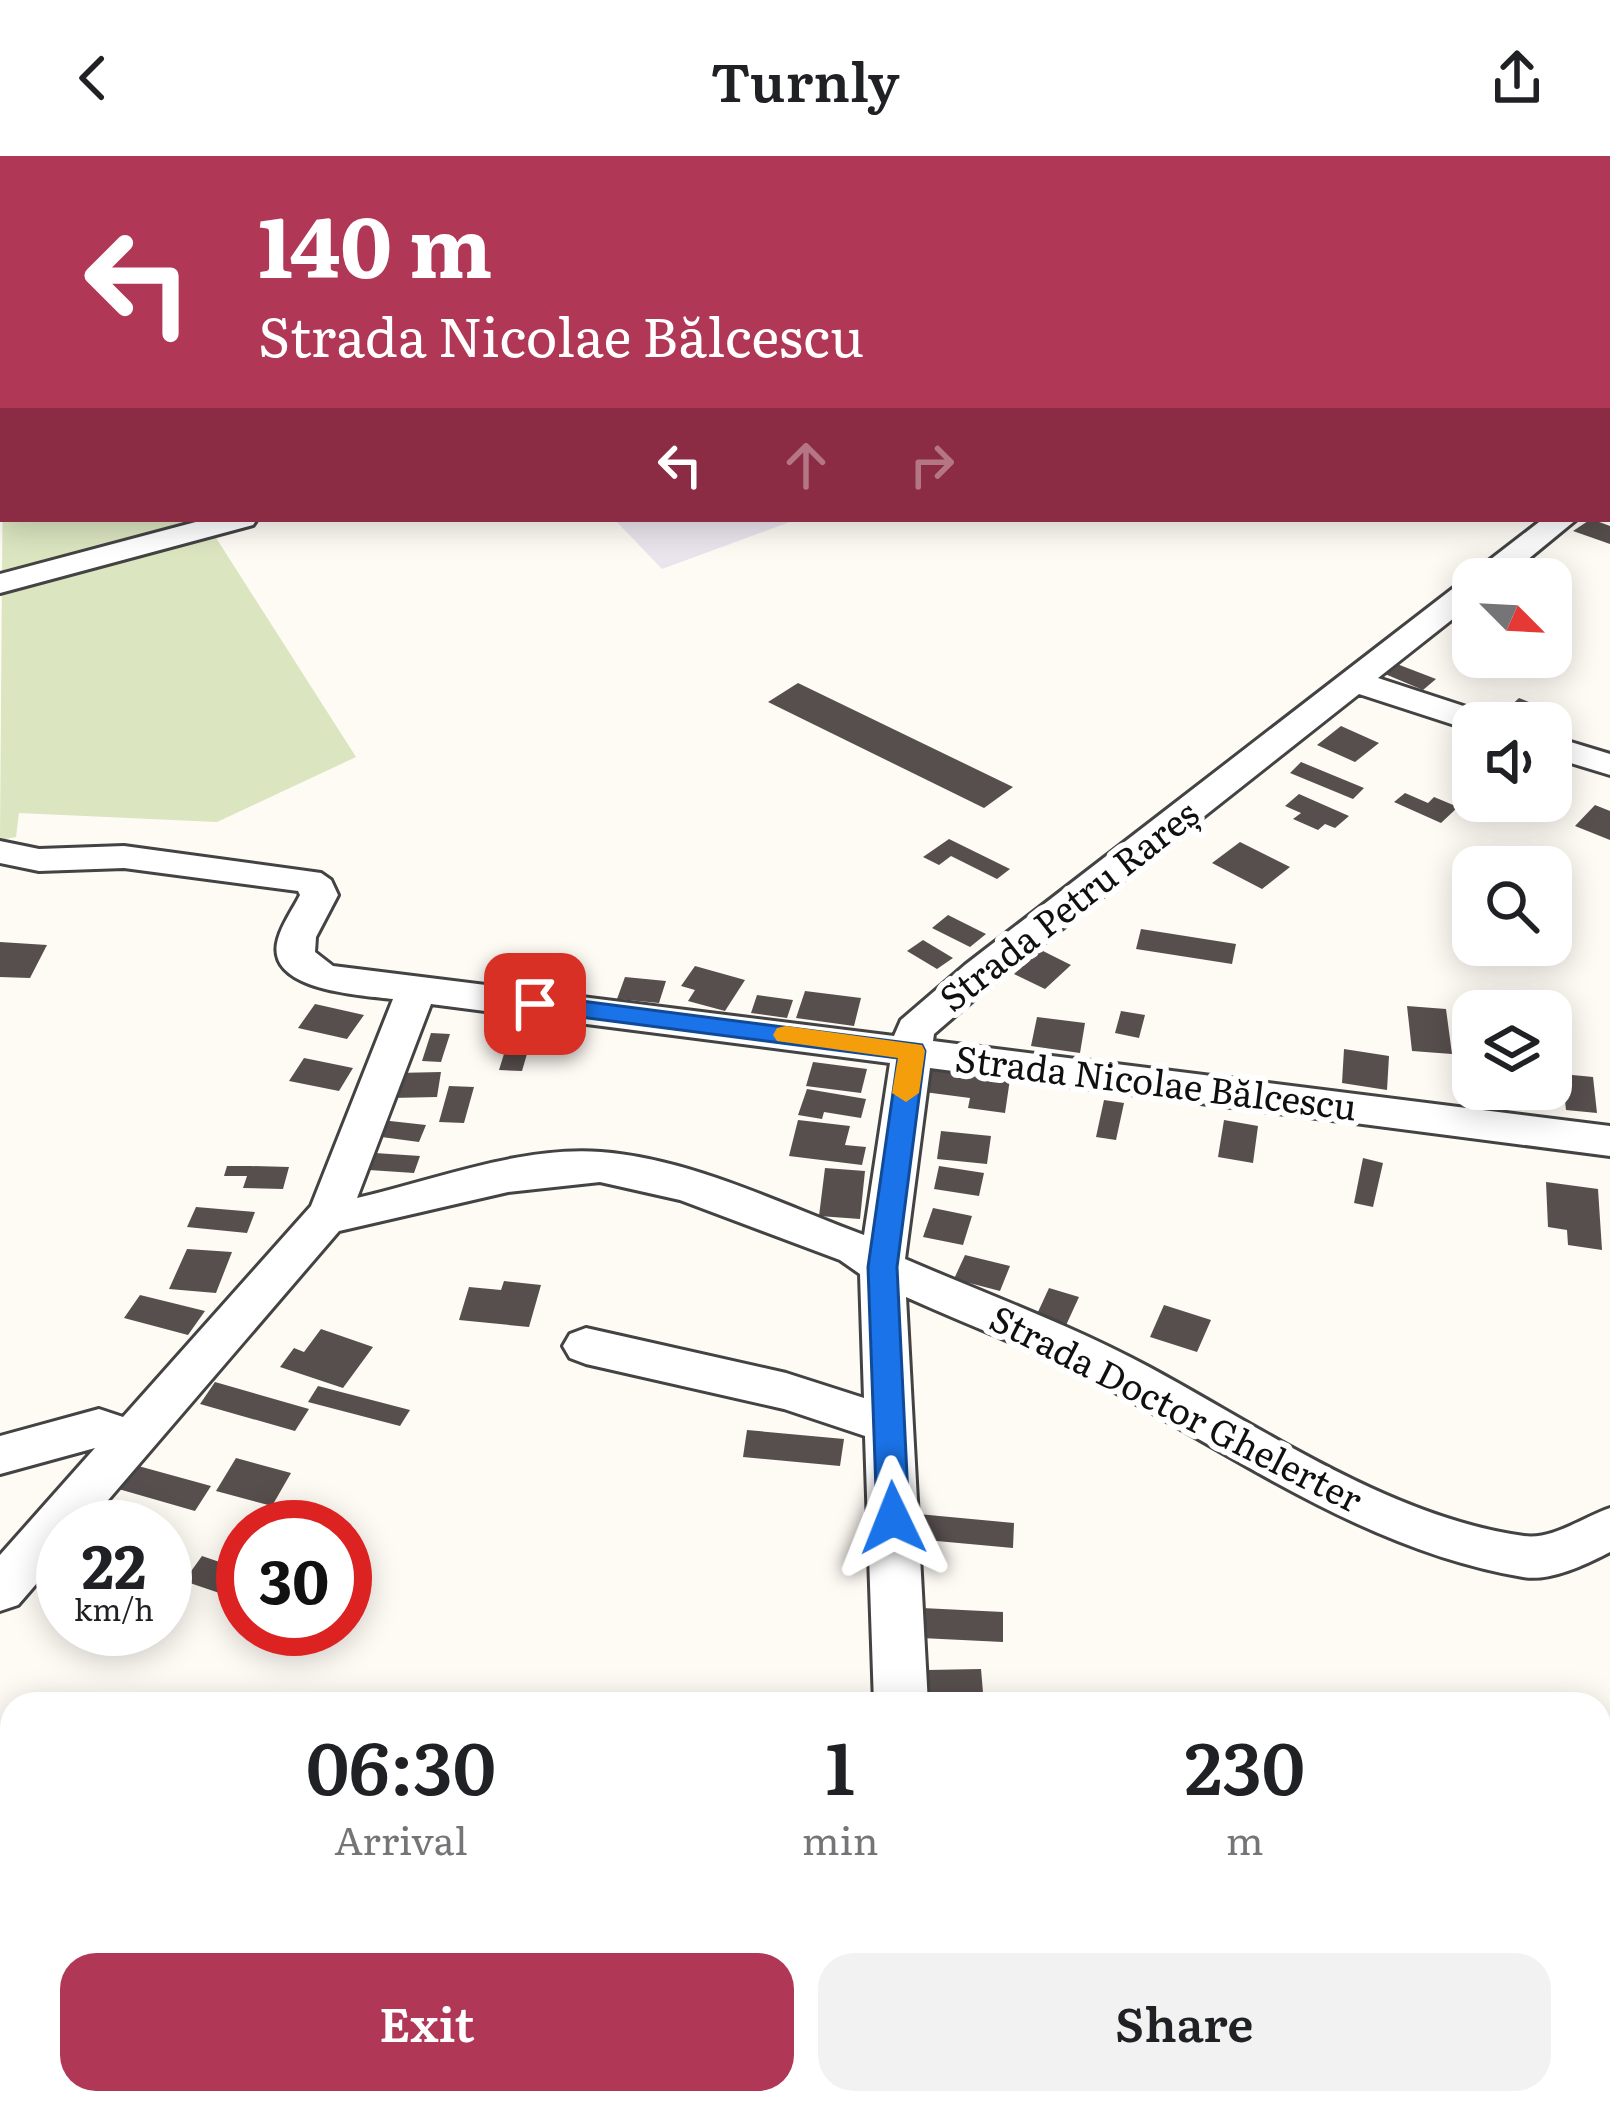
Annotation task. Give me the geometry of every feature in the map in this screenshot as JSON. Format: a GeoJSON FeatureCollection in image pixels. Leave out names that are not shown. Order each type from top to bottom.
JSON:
{"type":"FeatureCollection","features":[{"type":"Feature","properties":{"kind":"street"},"geometry":{"type":"LineString","coordinates":[[0,584],[231,522]]}},
{"type":"Feature","properties":{"kind":"street"},"geometry":{"type":"LineString","coordinates":[[1512,558],[1558,522]]}},
{"type":"Feature","properties":{"kind":"street","name":"Strada Petru Rareș"},"geometry":{"type":"LineString","coordinates":[[901,1692],[882,1267],[915,1029],[1452,605]]}},
{"type":"Feature","properties":{"kind":"street"},"geometry":{"type":"LineString","coordinates":[[1354,681],[1452,713]]}},
{"type":"Feature","properties":{"kind":"street"},"geometry":{"type":"LineString","coordinates":[[1572,753],[1610,765]]}},
{"type":"Feature","properties":{"kind":"street","name":"Strada Nicolae Bălcescu"},"geometry":{"type":"LineString","coordinates":[[0,852],[39,860],[124,857],[308,881],[319,895],[297,937],[295,956],[322,977],[1610,1142]]}},
{"type":"Feature","properties":{"kind":"street"},"geometry":{"type":"LineString","coordinates":[[0,1590],[330,1213],[416,990]]}},
{"type":"Feature","properties":{"kind":"street","name":"Strada Doctor Ghelerter"},"geometry":{"type":"LineString","coordinates":[[330,1213],[344,1217],[530,1174],[599,1167],[669,1183],[856,1249],[882,1267],[1128,1377],[1316,1485],[1431,1531],[1528,1558],[1573,1548],[1610,1528]]}},
{"type":"Feature","properties":{"kind":"street"},"geometry":{"type":"LineString","coordinates":[[586,1346],[786,1391],[890,1425]]}},
{"type":"Feature","properties":{"kind":"street"},"geometry":{"type":"LineString","coordinates":[[0,1455],[99,1428],[130,1439]]}},
{"type":"Feature","properties":{"kind":"shaded area"},"geometry":{"type":"Polygon","coordinates":[[[617,522],[790,522],[662,569],[617,522]]]}},
{"type":"Feature","properties":{"kind":"green space"},"geometry":{"type":"Polygon","coordinates":[[[2,522],[206,522],[356,757],[217,822],[19,813],[16,837],[0,840],[2,522]]]}},
{"type":"Feature","properties":{"kind":"building"},"geometry":{"type":"Polygon","coordinates":[[[1586,522],[1599,522],[1610,526],[1610,544],[1573,531],[1586,522]]]}},
{"type":"Feature","properties":{"kind":"building"},"geometry":{"type":"Polygon","coordinates":[[[1397,664],[1436,679],[1423,690],[1385,674],[1397,664]]]}},
{"type":"Feature","properties":{"kind":"building"},"geometry":{"type":"Polygon","coordinates":[[[798,683],[1013,787],[984,808],[768,702],[798,683]]]}},
{"type":"Feature","properties":{"kind":"building"},"geometry":{"type":"Polygon","coordinates":[[[1341,726],[1379,743],[1355,762],[1317,745],[1341,726]]]}},
{"type":"Feature","properties":{"kind":"building"},"geometry":{"type":"Polygon","coordinates":[[[1301,762],[1364,788],[1353,799],[1290,773],[1301,762]]]}},
{"type":"Feature","properties":{"kind":"building"},"geometry":{"type":"Polygon","coordinates":[[[1405,793],[1428,803],[1434,797],[1452,804],[1452,813],[1441,823],[1394,802],[1405,793]]]}},
{"type":"Feature","properties":{"kind":"building"},"geometry":{"type":"Polygon","coordinates":[[[1299,794],[1349,816],[1335,828],[1325,824],[1318,830],[1293,819],[1301,813],[1285,806],[1299,794]]]}},
{"type":"Feature","properties":{"kind":"building"},"geometry":{"type":"Polygon","coordinates":[[[1595,805],[1610,811],[1610,840],[1575,826],[1595,805]]]}},
{"type":"Feature","properties":{"kind":"building"},"geometry":{"type":"Polygon","coordinates":[[[949,839],[1010,869],[997,879],[951,856],[939,865],[923,857],[949,839]]]}},
{"type":"Feature","properties":{"kind":"building"},"geometry":{"type":"Polygon","coordinates":[[[1240,842],[1290,867],[1262,889],[1212,863],[1240,842]]]}},
{"type":"Feature","properties":{"kind":"building"},"geometry":{"type":"Polygon","coordinates":[[[948,915],[986,934],[970,947],[932,928],[948,915]]]}},
{"type":"Feature","properties":{"kind":"building"},"geometry":{"type":"Polygon","coordinates":[[[1141,929],[1236,944],[1232,964],[1136,949],[1141,929]]]}},
{"type":"Feature","properties":{"kind":"building"},"geometry":{"type":"Polygon","coordinates":[[[923,940],[953,958],[937,969],[907,951],[923,940]]]}},
{"type":"Feature","properties":{"kind":"building"},"geometry":{"type":"Polygon","coordinates":[[[0,942],[47,945],[30,978],[0,977],[0,942]]]}},
{"type":"Feature","properties":{"kind":"building"},"geometry":{"type":"Polygon","coordinates":[[[1041,950],[1071,965],[1045,989],[1014,974],[1041,950]]]}},
{"type":"Feature","properties":{"kind":"building"},"geometry":{"type":"Polygon","coordinates":[[[695,966],[745,980],[725,1011],[688,1001],[695,990],[681,986],[695,966]]]}},
{"type":"Feature","properties":{"kind":"building"},"geometry":{"type":"Polygon","coordinates":[[[625,977],[666,981],[659,1003],[617,999],[625,977]]]}},
{"type":"Feature","properties":{"kind":"building"},"geometry":{"type":"Polygon","coordinates":[[[805,991],[861,998],[854,1026],[796,1018],[805,991]]]}},
{"type":"Feature","properties":{"kind":"building"},"geometry":{"type":"Polygon","coordinates":[[[757,995],[793,1000],[787,1018],[751,1013],[757,995]]]}},
{"type":"Feature","properties":{"kind":"building"},"geometry":{"type":"Polygon","coordinates":[[[315,1004],[364,1015],[347,1039],[298,1028],[315,1004]]]}},
{"type":"Feature","properties":{"kind":"building"},"geometry":{"type":"Polygon","coordinates":[[[1407,1006],[1446,1009],[1452,1054],[1412,1051],[1407,1006]]]}},
{"type":"Feature","properties":{"kind":"building"},"geometry":{"type":"Polygon","coordinates":[[[1121,1011],[1145,1015],[1139,1038],[1115,1033],[1121,1011]]]}},
{"type":"Feature","properties":{"kind":"building"},"geometry":{"type":"Polygon","coordinates":[[[1037,1017],[1085,1023],[1080,1053],[1031,1046],[1037,1017]]]}},
{"type":"Feature","properties":{"kind":"building"},"geometry":{"type":"Polygon","coordinates":[[[514,1022],[536,1023],[522,1071],[499,1070],[514,1022]]]}},
{"type":"Feature","properties":{"kind":"building"},"geometry":{"type":"Polygon","coordinates":[[[431,1033],[450,1034],[441,1062],[422,1061],[431,1033]]]}},
{"type":"Feature","properties":{"kind":"building"},"geometry":{"type":"Polygon","coordinates":[[[1344,1049],[1389,1056],[1387,1090],[1342,1083],[1344,1049]]]}},
{"type":"Feature","properties":{"kind":"building"},"geometry":{"type":"Polygon","coordinates":[[[304,1058],[353,1068],[339,1091],[289,1081],[304,1058]]]}},
{"type":"Feature","properties":{"kind":"building"},"geometry":{"type":"Polygon","coordinates":[[[813,1062],[867,1069],[861,1093],[806,1086],[813,1062]]]}},
{"type":"Feature","properties":{"kind":"building"},"geometry":{"type":"Polygon","coordinates":[[[929,1070],[1010,1079],[1005,1113],[968,1108],[970,1098],[924,1092],[929,1070]]]}},
{"type":"Feature","properties":{"kind":"building"},"geometry":{"type":"Polygon","coordinates":[[[441,1072],[437,1097],[391,1098],[396,1073],[441,1072]]]}},
{"type":"Feature","properties":{"kind":"building"},"geometry":{"type":"Polygon","coordinates":[[[1572,1075],[1593,1077],[1597,1113],[1566,1110],[1572,1110],[1572,1075]]]}},
{"type":"Feature","properties":{"kind":"building"},"geometry":{"type":"Polygon","coordinates":[[[449,1086],[474,1087],[464,1123],[439,1122],[449,1086]]]}},
{"type":"Feature","properties":{"kind":"building"},"geometry":{"type":"Polygon","coordinates":[[[807,1089],[866,1099],[861,1118],[824,1112],[822,1119],[798,1115],[807,1089]]]}},
{"type":"Feature","properties":{"kind":"building"},"geometry":{"type":"Polygon","coordinates":[[[1104,1100],[1124,1103],[1116,1140],[1096,1137],[1104,1100]]]}},
{"type":"Feature","properties":{"kind":"building"},"geometry":{"type":"Polygon","coordinates":[[[381,1120],[426,1125],[419,1142],[374,1136],[381,1120]]]}},
{"type":"Feature","properties":{"kind":"building"},"geometry":{"type":"Polygon","coordinates":[[[798,1120],[850,1126],[845,1145],[866,1147],[862,1165],[789,1156],[798,1120]]]}},
{"type":"Feature","properties":{"kind":"building"},"geometry":{"type":"Polygon","coordinates":[[[1224,1120],[1258,1126],[1253,1163],[1218,1157],[1224,1120]]]}},
{"type":"Feature","properties":{"kind":"building"},"geometry":{"type":"Polygon","coordinates":[[[941,1131],[991,1136],[987,1164],[937,1159],[941,1131]]]}},
{"type":"Feature","properties":{"kind":"building"},"geometry":{"type":"Polygon","coordinates":[[[375,1153],[420,1156],[414,1173],[369,1170],[375,1153]]]}},
{"type":"Feature","properties":{"kind":"building"},"geometry":{"type":"Polygon","coordinates":[[[1363,1158],[1383,1163],[1373,1207],[1354,1203],[1363,1158]]]}},
{"type":"Feature","properties":{"kind":"building"},"geometry":{"type":"Polygon","coordinates":[[[227,1166],[289,1167],[283,1189],[243,1188],[247,1176],[224,1176],[227,1166]]]}},
{"type":"Feature","properties":{"kind":"building"},"geometry":{"type":"Polygon","coordinates":[[[939,1166],[984,1173],[979,1196],[934,1189],[939,1166]]]}},
{"type":"Feature","properties":{"kind":"building"},"geometry":{"type":"Polygon","coordinates":[[[825,1168],[865,1171],[860,1219],[819,1216],[825,1168]]]}},
{"type":"Feature","properties":{"kind":"building"},"geometry":{"type":"Polygon","coordinates":[[[1546,1182],[1598,1189],[1602,1250],[1568,1245],[1567,1230],[1548,1227],[1546,1182]]]}},
{"type":"Feature","properties":{"kind":"building"},"geometry":{"type":"Polygon","coordinates":[[[196,1207],[255,1212],[247,1233],[187,1227],[196,1207]]]}},
{"type":"Feature","properties":{"kind":"building"},"geometry":{"type":"Polygon","coordinates":[[[933,1208],[972,1216],[963,1245],[923,1237],[933,1208]]]}},
{"type":"Feature","properties":{"kind":"building"},"geometry":{"type":"Polygon","coordinates":[[[187,1249],[232,1252],[216,1293],[169,1289],[187,1249]]]}},
{"type":"Feature","properties":{"kind":"building"},"geometry":{"type":"Polygon","coordinates":[[[965,1255],[1010,1266],[1000,1291],[954,1279],[965,1255]]]}},
{"type":"Feature","properties":{"kind":"building"},"geometry":{"type":"Polygon","coordinates":[[[504,1281],[541,1285],[529,1327],[459,1320],[469,1287],[501,1290],[504,1281]]]}},
{"type":"Feature","properties":{"kind":"building"},"geometry":{"type":"Polygon","coordinates":[[[1049,1288],[1079,1297],[1062,1334],[1032,1325],[1049,1288]]]}},
{"type":"Feature","properties":{"kind":"building"},"geometry":{"type":"Polygon","coordinates":[[[140,1295],[205,1311],[188,1335],[124,1318],[140,1295]]]}},
{"type":"Feature","properties":{"kind":"building"},"geometry":{"type":"Polygon","coordinates":[[[1164,1305],[1211,1320],[1197,1352],[1150,1337],[1164,1305]]]}},
{"type":"Feature","properties":{"kind":"building"},"geometry":{"type":"Polygon","coordinates":[[[321,1329],[373,1347],[343,1388],[280,1367],[294,1348],[304,1352],[321,1329]]]}},
{"type":"Feature","properties":{"kind":"building"},"geometry":{"type":"Polygon","coordinates":[[[215,1382],[309,1409],[295,1431],[200,1404],[215,1382]]]}},
{"type":"Feature","properties":{"kind":"building"},"geometry":{"type":"Polygon","coordinates":[[[318,1386],[410,1410],[400,1426],[308,1402],[318,1386]]]}},
{"type":"Feature","properties":{"kind":"building"},"geometry":{"type":"Polygon","coordinates":[[[747,1430],[844,1439],[840,1466],[743,1457],[747,1430]]]}},
{"type":"Feature","properties":{"kind":"building"},"geometry":{"type":"Polygon","coordinates":[[[236,1458],[291,1473],[275,1500],[250,1500],[216,1491],[236,1458]]]}},
{"type":"Feature","properties":{"kind":"building"},"geometry":{"type":"Polygon","coordinates":[[[131,1464],[211,1486],[195,1511],[192,1500],[157,1500],[115,1488],[131,1464]]]}},
{"type":"Feature","properties":{"kind":"building"},"geometry":{"type":"Polygon","coordinates":[[[918,1514],[1014,1523],[1013,1548],[915,1539],[918,1514]]]}},
{"type":"Feature","properties":{"kind":"building"},"geometry":{"type":"Polygon","coordinates":[[[202,1556],[216,1561],[216,1592],[192,1584],[192,1570],[202,1556]]]}},
{"type":"Feature","properties":{"kind":"building"},"geometry":{"type":"Polygon","coordinates":[[[922,1608],[1003,1612],[1003,1642],[921,1638],[922,1608]]]}},
{"type":"Feature","properties":{"kind":"building"},"geometry":{"type":"Polygon","coordinates":[[[981,1669],[983,1692],[929,1692],[928,1670],[981,1669]]]}},
{"type":"Feature","properties":{"kind":"slow traffic"},"geometry":{"type":"LineString","coordinates":[[786,1035],[912,1051],[906,1093]]}},
{"type":"Feature","properties":{"kind":"route"},"geometry":{"type":"LineString","coordinates":[[535,1004],[912,1051],[882,1267],[893,1518]]}}]}
